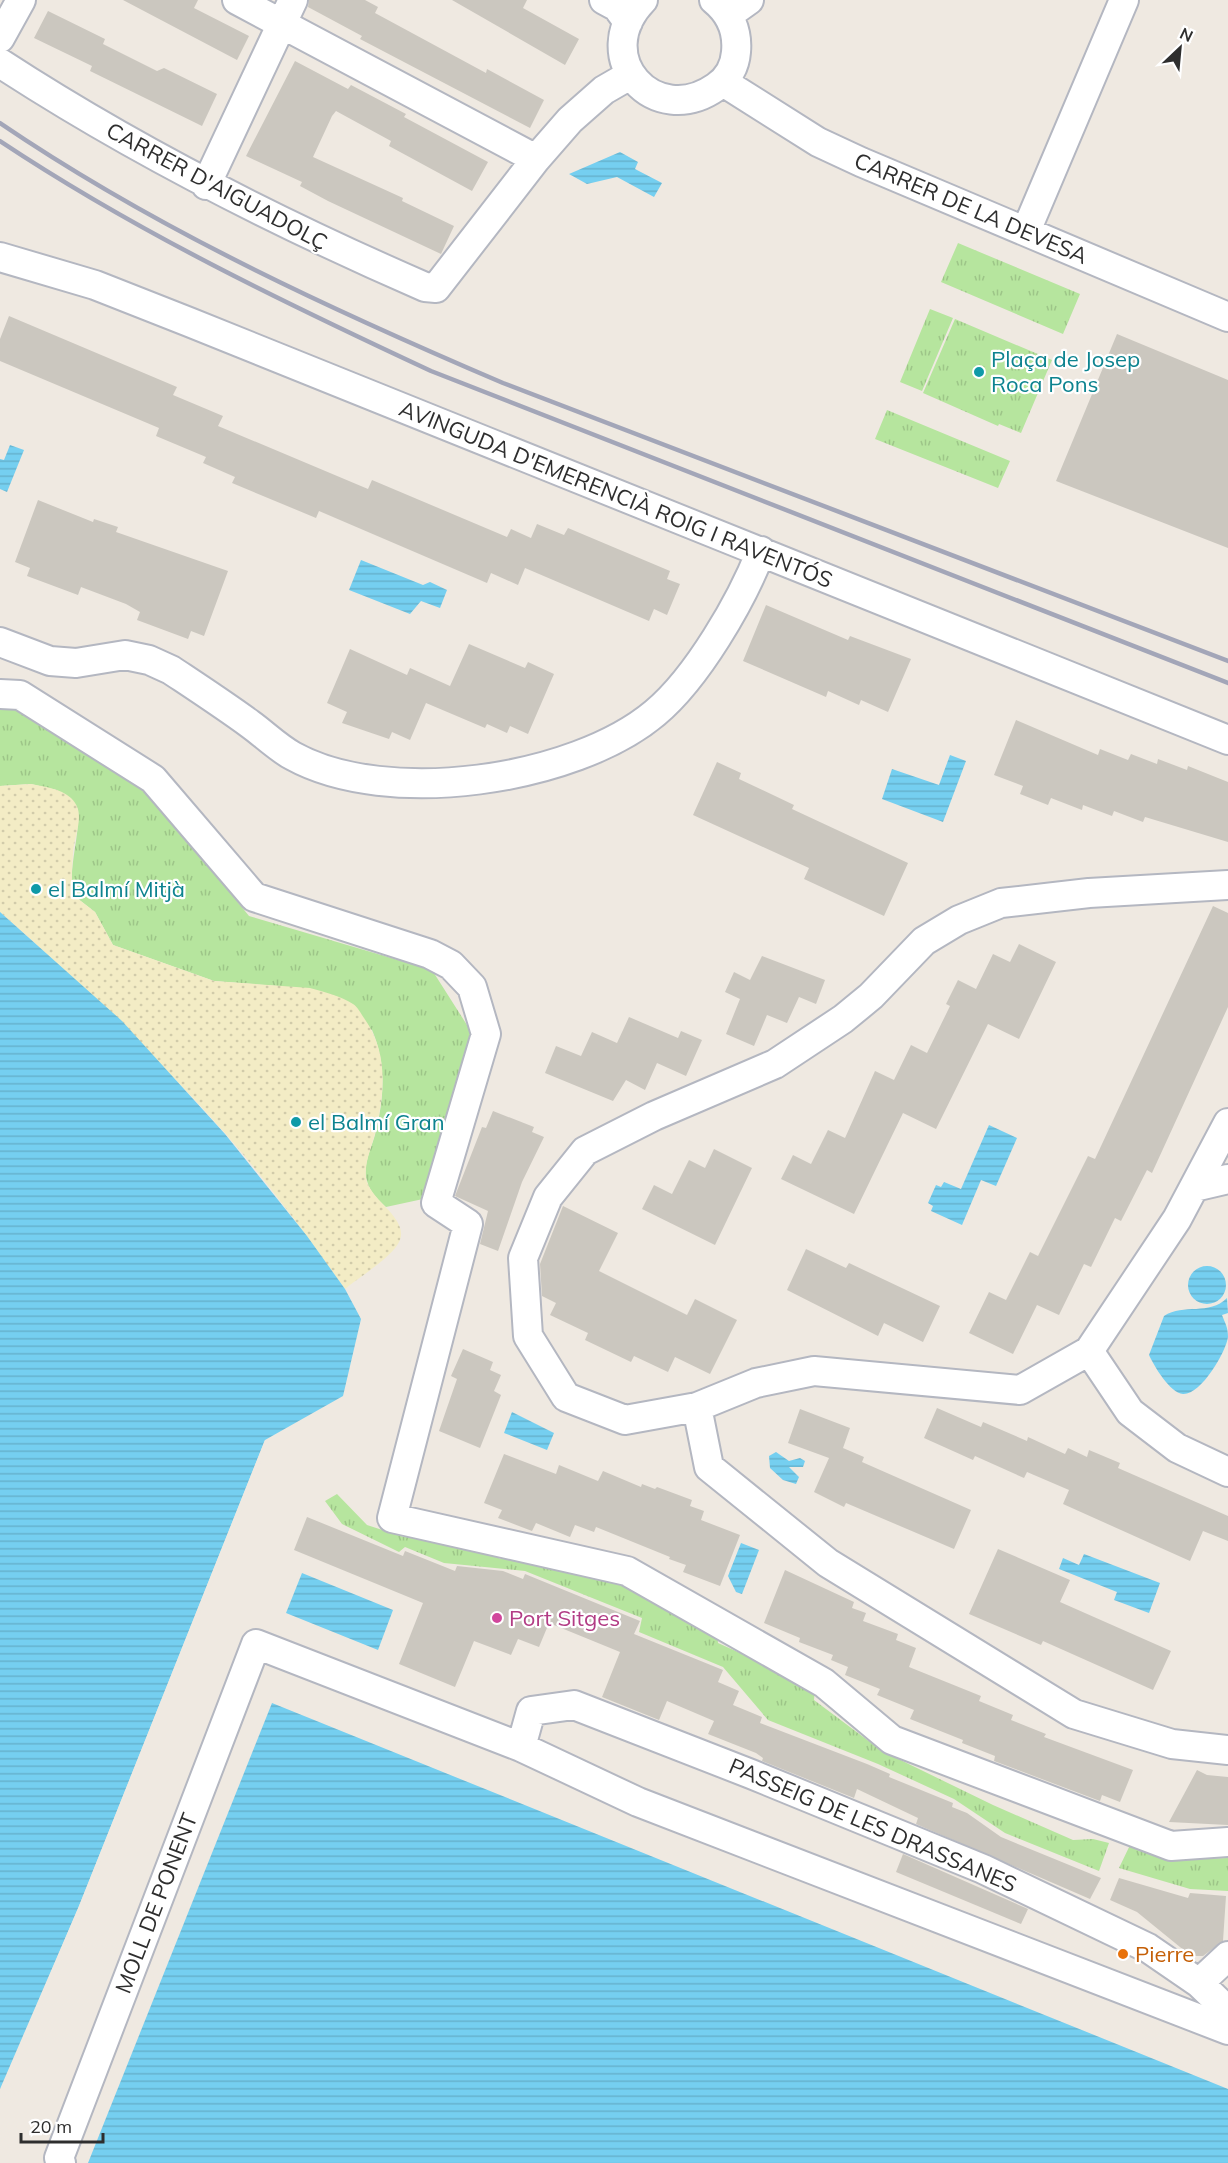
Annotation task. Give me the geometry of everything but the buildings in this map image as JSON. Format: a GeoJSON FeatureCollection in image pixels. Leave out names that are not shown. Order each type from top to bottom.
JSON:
{"type":"FeatureCollection","features":[{"type":"Feature","properties":{"kind":"street"},"geometry":{"type":"LineString","coordinates":[[0,38],[21,0]]}},
{"type":"Feature","properties":{"kind":"street"},"geometry":{"type":"LineString","coordinates":[[237,0],[287,12],[536,159],[590,102],[604,90],[630,75]]}},
{"type":"Feature","properties":{"kind":"street"},"geometry":{"type":"LineString","coordinates":[[604,0],[617,7],[635,11],[622,38],[622,50],[630,75],[647,90],[674,100],[693,99],[723,82],[736,56],[730,5]]}},
{"type":"Feature","properties":{"kind":"street"},"geometry":{"type":"LineString","coordinates":[[1026,231],[1124,0]]}},
{"type":"Feature","properties":{"kind":"street"},"geometry":{"type":"LineString","coordinates":[[206,185],[287,12]]}},
{"type":"Feature","properties":{"kind":"street","name":"CARRER D'AIGUADOLÇ"},"geometry":{"type":"LineString","coordinates":[[0,63],[206,185],[336,249],[425,287],[436,288],[441,283],[536,159]]}},
{"type":"Feature","properties":{"kind":"street","name":"CARRER DE LA DEVESA"},"geometry":{"type":"LineString","coordinates":[[723,82],[818,142],[1228,317]]}},
{"type":"Feature","properties":{"kind":"street","name":"AVINGUDA D'EMERENCIÀ ROIG I RAVENTÓS"},"geometry":{"type":"LineString","coordinates":[[0,257],[95,285],[1228,740]]}},
{"type":"Feature","properties":{"kind":"street"},"geometry":{"type":"LineString","coordinates":[[0,642],[50,661],[76,663],[124,655],[149,660],[171,670],[293,756],[326,769],[361,779],[464,783],[571,760],[622,735],[655,714],[677,691],[736,607],[761,551]]}},
{"type":"Feature","properties":{"kind":"street"},"geometry":{"type":"LineString","coordinates":[[0,694],[20,695],[153,779],[254,897],[430,954],[450,965],[472,987],[486,1034],[436,1203],[468,1224],[392,1518],[627,1570],[824,1683],[892,1740],[1171,1846],[1228,1842]]}},
{"type":"Feature","properties":{"kind":"street"},"geometry":{"type":"LineString","coordinates":[[1228,885],[1089,893],[1001,903],[959,920],[924,940],[872,996],[776,1065],[654,1116],[585,1151],[548,1197],[523,1257],[528,1336],[566,1398],[625,1420],[697,1407],[756,1383],[813,1371],[1020,1390],[1089,1351],[1177,1219],[1228,1124]]}},
{"type":"Feature","properties":{"kind":"street"},"geometry":{"type":"LineString","coordinates":[[1194,1187],[1228,1179]]}},
{"type":"Feature","properties":{"kind":"street"},"geometry":{"type":"LineString","coordinates":[[1089,1351],[1130,1412],[1177,1448],[1228,1472]]}},
{"type":"Feature","properties":{"kind":"street"},"geometry":{"type":"LineString","coordinates":[[697,1407],[710,1467],[828,1563],[1074,1714],[1172,1744],[1228,1750]]}},
{"type":"Feature","properties":{"kind":"street","name":"MOLL DE PONENT"},"geometry":{"type":"LineString","coordinates":[[61,2163],[59,2158],[256,1644],[521,1747]]}},
{"type":"Feature","properties":{"kind":"street","name":"PASSEIG DE LES DRASSANES"},"geometry":{"type":"LineString","coordinates":[[521,1747],[531,1711],[574,1705],[752,1774],[983,1869],[1148,1948],[1199,1983],[1228,2011]]}},
{"type":"Feature","properties":{"kind":"street"},"geometry":{"type":"LineString","coordinates":[[521,1747],[638,1802],[1228,2030]]}},
{"type":"Feature","properties":{"kind":"street"},"geometry":{"type":"LineString","coordinates":[[1199,1983],[1228,1956]]}},
{"type":"Feature","properties":{"kind":"green space"},"geometry":{"type":"Polygon","coordinates":[[[958,243],[1080,294],[1063,334],[941,282],[958,243]]]}},
{"type":"Feature","properties":{"kind":"green space"},"geometry":{"type":"Polygon","coordinates":[[[930,309],[953,318],[922,391],[900,382],[930,309]]]}},
{"type":"Feature","properties":{"kind":"green space"},"geometry":{"type":"Polygon","coordinates":[[[955,319],[1052,360],[1021,433],[999,424],[998,426],[923,393],[955,319]]]}},
{"type":"Feature","properties":{"kind":"green space"},"geometry":{"type":"Polygon","coordinates":[[[887,410],[1010,461],[998,488],[875,439],[887,410]]]}},
{"type":"Feature","properties":{"kind":"green space"},"geometry":{"type":"Polygon","coordinates":[[[0,701],[20,703],[144,786],[249,916],[432,970],[474,1036],[423,1199],[386,1207],[377,1199],[368,1185],[366,1164],[375,1135],[382,1095],[380,1056],[372,1030],[278,986],[214,981],[113,945],[95,912],[73,895],[72,873],[78,809],[57,790],[31,784],[0,786],[0,701]]]}},
{"type":"Feature","properties":{"kind":"green space"},"geometry":{"type":"Polygon","coordinates":[[[337,1494],[367,1525],[404,1537],[406,1529],[461,1549],[463,1545],[501,1559],[505,1551],[621,1579],[717,1628],[718,1643],[815,1687],[814,1700],[882,1751],[993,1805],[1073,1840],[1093,1839],[1109,1843],[1099,1871],[1005,1833],[954,1799],[878,1764],[768,1720],[723,1667],[639,1632],[642,1618],[525,1571],[444,1563],[405,1547],[399,1552],[342,1524],[325,1501],[337,1494]]]}},
{"type":"Feature","properties":{"kind":"green space"},"geometry":{"type":"Polygon","coordinates":[[[1131,1843],[1170,1860],[1228,1858],[1228,1891],[1190,1889],[1119,1868],[1131,1843]]]}},
{"type":"Feature","properties":{"kind":"sand","name":"el Balmí Gran"},"geometry":{"type":"Polygon","coordinates":[[[31,784],[62,792],[76,804],[79,817],[73,853],[73,895],[95,912],[113,945],[214,981],[310,988],[321,991],[353,1004],[364,1018],[377,1044],[382,1072],[381,1100],[376,1129],[367,1159],[366,1178],[374,1194],[394,1216],[401,1232],[400,1240],[391,1253],[345,1289],[302,1229],[225,1133],[116,1019],[0,912],[0,786],[31,784]]]}},
{"type":"Feature","properties":{"kind":"water"},"geometry":{"type":"Polygon","coordinates":[[[620,152],[638,162],[635,169],[662,183],[654,197],[617,177],[587,184],[569,174],[620,152]]]}},
{"type":"Feature","properties":{"kind":"water"},"geometry":{"type":"Polygon","coordinates":[[[10,445],[24,450],[7,492],[0,489],[0,459],[4,460],[10,445]]]}},
{"type":"Feature","properties":{"kind":"water"},"geometry":{"type":"Polygon","coordinates":[[[361,560],[423,585],[430,582],[447,590],[440,608],[421,601],[410,614],[349,590],[361,560]]]}},
{"type":"Feature","properties":{"kind":"water"},"geometry":{"type":"Polygon","coordinates":[[[950,755],[966,761],[943,822],[882,799],[892,769],[939,785],[950,755]]]}},
{"type":"Feature","properties":{"kind":"water"},"geometry":{"type":"Polygon","coordinates":[[[0,912],[122,1021],[225,1134],[307,1236],[345,1289],[361,1319],[343,1396],[265,1440],[79,1906],[0,2089],[0,912]]]}},
{"type":"Feature","properties":{"kind":"water"},"geometry":{"type":"Polygon","coordinates":[[[989,1125],[1017,1138],[996,1186],[981,1180],[962,1225],[931,1211],[933,1206],[928,1203],[936,1185],[941,1187],[944,1182],[961,1189],[989,1125]]]}},
{"type":"Feature","properties":{"kind":"water"},"geometry":{"type":"Polygon","coordinates":[[[1207,1266],[1214,1267],[1220,1272],[1225,1278],[1225,1292],[1220,1298],[1214,1303],[1207,1304],[1200,1303],[1194,1298],[1189,1292],[1188,1285],[1189,1278],[1194,1272],[1200,1267],[1207,1266]]]}},
{"type":"Feature","properties":{"kind":"water"},"geometry":{"type":"Polygon","coordinates":[[[1227,1298],[1228,1313],[1222,1315],[1228,1337],[1218,1362],[1197,1388],[1183,1394],[1178,1392],[1163,1378],[1149,1355],[1164,1316],[1180,1310],[1212,1307],[1227,1298]]]}},
{"type":"Feature","properties":{"kind":"water"},"geometry":{"type":"Polygon","coordinates":[[[512,1412],[554,1433],[547,1450],[504,1433],[512,1412]]]}},
{"type":"Feature","properties":{"kind":"water"},"geometry":{"type":"Polygon","coordinates":[[[776,1452],[789,1461],[800,1458],[805,1461],[803,1467],[789,1467],[799,1477],[796,1484],[783,1480],[770,1468],[769,1456],[776,1452]]]}},
{"type":"Feature","properties":{"kind":"water"},"geometry":{"type":"Polygon","coordinates":[[[741,1543],[759,1550],[742,1594],[736,1592],[728,1576],[741,1543]]]}},
{"type":"Feature","properties":{"kind":"water"},"geometry":{"type":"Polygon","coordinates":[[[1084,1554],[1160,1583],[1149,1613],[1114,1600],[1117,1592],[1059,1569],[1063,1558],[1079,1565],[1084,1554]]]}},
{"type":"Feature","properties":{"kind":"water"},"geometry":{"type":"Polygon","coordinates":[[[302,1573],[393,1610],[378,1650],[286,1613],[302,1573]]]}},
{"type":"Feature","properties":{"kind":"water"},"geometry":{"type":"Polygon","coordinates":[[[272,1703],[1228,2089],[1228,2163],[88,2163],[272,1703]]]}},
{"type":"Feature","properties":{"kind":"pier"},"geometry":{"type":"Polygon","coordinates":[[[265,1440],[269,1441],[82,1907],[0,2092],[79,1906],[265,1440]]]}},
{"type":"Feature","properties":{"kind":"railway"},"geometry":{"type":"LineString","coordinates":[[0,123],[59,162],[182,232],[309,296],[438,355],[503,383],[1228,661]]}},
{"type":"Feature","properties":{"kind":"railway"},"geometry":{"type":"LineString","coordinates":[[0,141],[104,206],[158,236],[320,319],[431,371],[1228,683]]}},
{"type":"Feature","properties":{"kind":"place","name":"Plaça de Josep Roca Pons"},"geometry":{"type":"Point","coordinates":[979,372]}},
{"type":"Feature","properties":{"kind":"place","name":"el Balmí Mitjà"},"geometry":{"type":"Point","coordinates":[36,889]}},
{"type":"Feature","properties":{"kind":"place","name":"el Balmí Gran"},"geometry":{"type":"Point","coordinates":[296,1122]}},
{"type":"Feature","properties":{"kind":"place","name":"Port Sitges"},"geometry":{"type":"Point","coordinates":[497,1618]}},
{"type":"Feature","properties":{"kind":"place","name":"Pierre"},"geometry":{"type":"Point","coordinates":[1123,1954]}}]}
